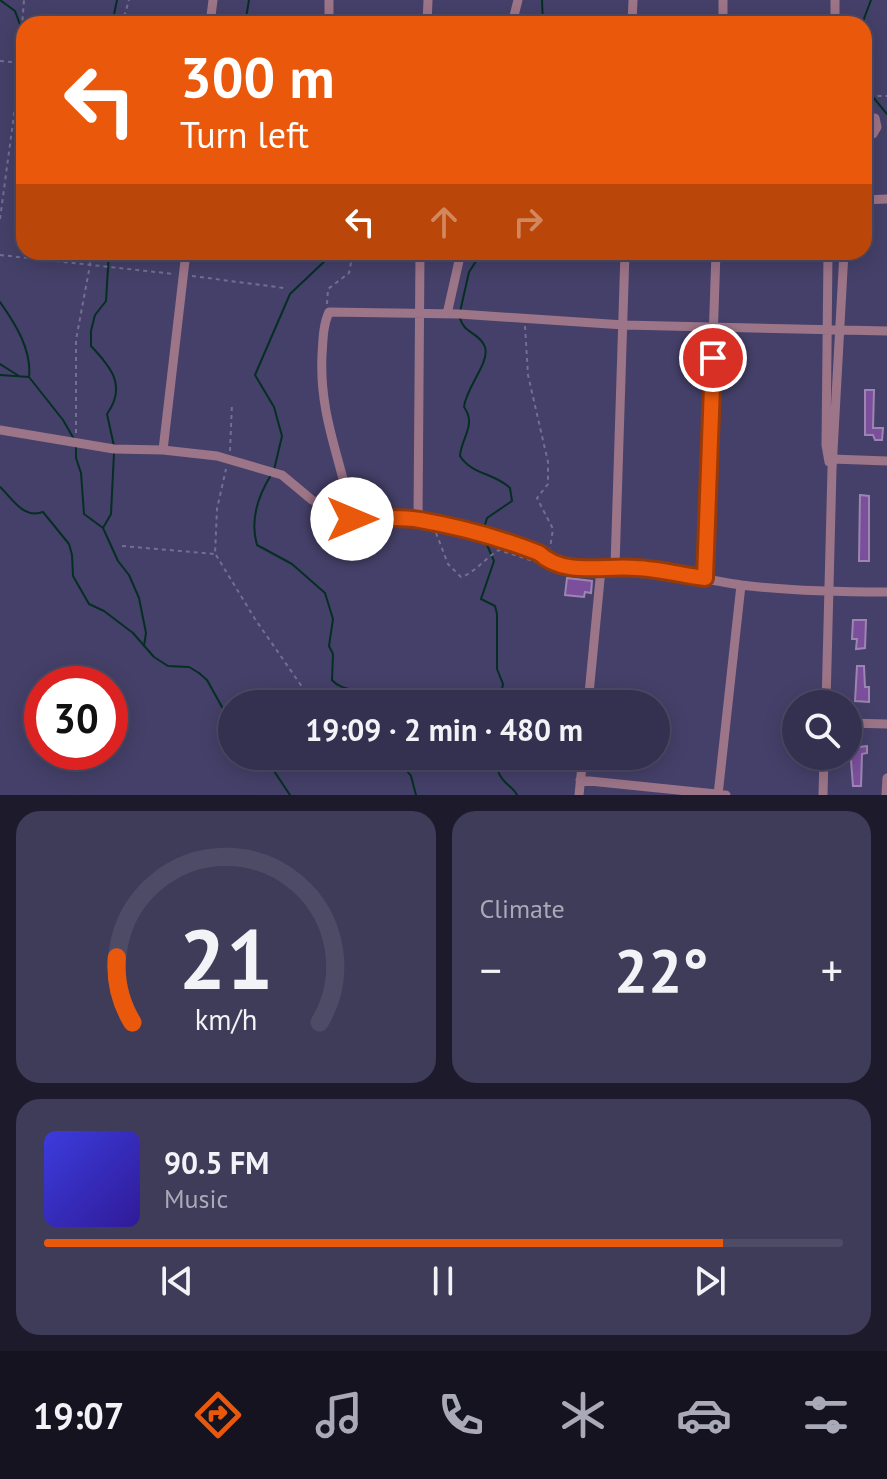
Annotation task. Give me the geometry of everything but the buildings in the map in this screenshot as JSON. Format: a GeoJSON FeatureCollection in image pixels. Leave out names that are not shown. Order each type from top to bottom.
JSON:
{"type":"FeatureCollection","features":[{"type":"Feature","properties":{"kind":"street"},"geometry":{"type":"LineString","coordinates":[[872,134],[877,127],[875,118]]}},
{"type":"Feature","properties":{"kind":"street"},"geometry":{"type":"LineString","coordinates":[[163,450],[185,260]]}},
{"type":"Feature","properties":{"kind":"street"},"geometry":{"type":"LineString","coordinates":[[418,520],[420,260]]}},
{"type":"Feature","properties":{"kind":"street"},"geometry":{"type":"LineString","coordinates":[[447,314],[459,260]]}},
{"type":"Feature","properties":{"kind":"street"},"geometry":{"type":"LineString","coordinates":[[615,566],[625,260]]}},
{"type":"Feature","properties":{"kind":"street"},"geometry":{"type":"LineString","coordinates":[[705,578],[716,260]]}},
{"type":"Feature","properties":{"kind":"street"},"geometry":{"type":"LineString","coordinates":[[828,260],[826,445],[832,464]]}},
{"type":"Feature","properties":{"kind":"street"},"geometry":{"type":"LineString","coordinates":[[826,690],[832,464],[844,260]]}},
{"type":"Feature","properties":{"kind":"street"},"geometry":{"type":"LineString","coordinates":[[352,519],[325,415],[323,333],[329,312],[447,314],[624,325],[887,331]]}},
{"type":"Feature","properties":{"kind":"street"},"geometry":{"type":"LineString","coordinates":[[0,430],[114,449],[200,453],[282,475],[312,500],[352,519],[418,520],[483,533],[539,553],[546,560],[564,566],[601,569],[615,566],[741,585],[887,592]]}},
{"type":"Feature","properties":{"kind":"street"},"geometry":{"type":"LineString","coordinates":[[832,464],[887,461]]}},
{"type":"Feature","properties":{"kind":"street"},"geometry":{"type":"LineString","coordinates":[[589,690],[601,569]]}},
{"type":"Feature","properties":{"kind":"street"},"geometry":{"type":"LineString","coordinates":[[718,795],[741,585]]}},
{"type":"Feature","properties":{"kind":"street"},"geometry":{"type":"LineString","coordinates":[[862,723],[887,724]]}},
{"type":"Feature","properties":{"kind":"street"},"geometry":{"type":"LineString","coordinates":[[579,795],[581,770]]}},
{"type":"Feature","properties":{"kind":"street"},"geometry":{"type":"LineString","coordinates":[[823,795],[824,770]]}},
{"type":"Feature","properties":{"kind":"street"},"geometry":{"type":"LineString","coordinates":[[886,795],[887,778]]}},
{"type":"Feature","properties":{"kind":"street"},"geometry":{"type":"LineString","coordinates":[[580,780],[726,795]]}},
{"type":"Feature","properties":{"kind":"path"},"geometry":{"type":"LineString","coordinates":[[0,219],[16,88]]}},
{"type":"Feature","properties":{"kind":"path"},"geometry":{"type":"LineString","coordinates":[[45,260],[284,288]]}},
{"type":"Feature","properties":{"kind":"path"},"geometry":{"type":"LineString","coordinates":[[76,443],[76,340],[90,260]]}},
{"type":"Feature","properties":{"kind":"path"},"geometry":{"type":"LineString","coordinates":[[329,312],[326,309],[328,289],[349,273],[351,260]]}},
{"type":"Feature","properties":{"kind":"path"},"geometry":{"type":"LineString","coordinates":[[435,524],[448,564],[461,577],[499,550],[538,563],[546,560],[553,529],[537,498],[548,484],[548,462],[528,375],[524,318]]}},
{"type":"Feature","properties":{"kind":"path"},"geometry":{"type":"LineString","coordinates":[[232,403],[229,460],[221,485],[215,554],[304,690]]}},
{"type":"Feature","properties":{"kind":"path"},"geometry":{"type":"LineString","coordinates":[[122,546],[215,554]]}},
{"type":"Feature","properties":{"kind":"waterway"},"geometry":{"type":"LineString","coordinates":[[0,0],[17,16]]}},
{"type":"Feature","properties":{"kind":"waterway"},"geometry":{"type":"LineString","coordinates":[[114,16],[117,0]]}},
{"type":"Feature","properties":{"kind":"waterway"},"geometry":{"type":"LineString","coordinates":[[246,16],[249,0]]}},
{"type":"Feature","properties":{"kind":"waterway"},"geometry":{"type":"LineString","coordinates":[[542,0],[543,16]]}},
{"type":"Feature","properties":{"kind":"waterway"},"geometry":{"type":"LineString","coordinates":[[865,16],[871,0]]}},
{"type":"Feature","properties":{"kind":"waterway"},"geometry":{"type":"LineString","coordinates":[[872,96],[887,114]]}},
{"type":"Feature","properties":{"kind":"waterway"},"geometry":{"type":"LineString","coordinates":[[109,260],[106,301],[95,315],[91,346],[114,377],[116,395],[107,414],[114,446]]}},
{"type":"Feature","properties":{"kind":"waterway"},"geometry":{"type":"LineString","coordinates":[[274,470],[282,436],[274,407],[255,375],[290,294],[326,260]]}},
{"type":"Feature","properties":{"kind":"waterway"},"geometry":{"type":"LineString","coordinates":[[460,312],[469,272],[477,260]]}},
{"type":"Feature","properties":{"kind":"waterway"},"geometry":{"type":"LineString","coordinates":[[0,302],[25,347],[29,377]]}},
{"type":"Feature","properties":{"kind":"waterway"},"geometry":{"type":"LineString","coordinates":[[460,318],[464,327],[483,342],[486,353],[466,399],[464,407],[469,426],[460,456],[471,467],[510,488],[512,501],[487,518],[484,528]]}},
{"type":"Feature","properties":{"kind":"waterway"},"geometry":{"type":"LineString","coordinates":[[0,364],[19,376]]}},
{"type":"Feature","properties":{"kind":"waterway"},"geometry":{"type":"LineString","coordinates":[[0,375],[29,377],[74,439]]}},
{"type":"Feature","properties":{"kind":"waterway"},"geometry":{"type":"LineString","coordinates":[[76,445],[84,514],[103,528]]}},
{"type":"Feature","properties":{"kind":"waterway"},"geometry":{"type":"LineString","coordinates":[[114,453],[111,514],[103,528],[139,598],[146,633],[144,646]]}},
{"type":"Feature","properties":{"kind":"waterway"},"geometry":{"type":"LineString","coordinates":[[271,475],[256,509],[254,527],[257,545],[292,564],[325,593],[333,619],[329,646],[333,654],[332,680],[354,690]]}},
{"type":"Feature","properties":{"kind":"waterway"},"geometry":{"type":"LineString","coordinates":[[0,487],[24,510],[43,512],[69,544],[73,576],[89,604],[104,611],[133,633],[154,657],[168,666],[189,667],[199,673],[207,680],[218,700]]}},
{"type":"Feature","properties":{"kind":"waterway"},"geometry":{"type":"LineString","coordinates":[[484,538],[494,561],[481,599],[495,606],[497,614],[497,669],[503,684],[502,690]]}},
{"type":"Feature","properties":{"kind":"waterway"},"geometry":{"type":"LineString","coordinates":[[273,770],[290,795]]}},
{"type":"Feature","properties":{"kind":"waterway"},"geometry":{"type":"LineString","coordinates":[[406,770],[416,795]]}},
{"type":"Feature","properties":{"kind":"waterway"},"geometry":{"type":"LineString","coordinates":[[499,770],[502,779],[517,795]]}},
{"type":"Feature","properties":{"kind":"route"},"geometry":{"type":"LineString","coordinates":[[352,519],[418,520],[483,533],[539,553],[546,560],[564,566],[642,568],[705,578],[713,358]]}}]}
